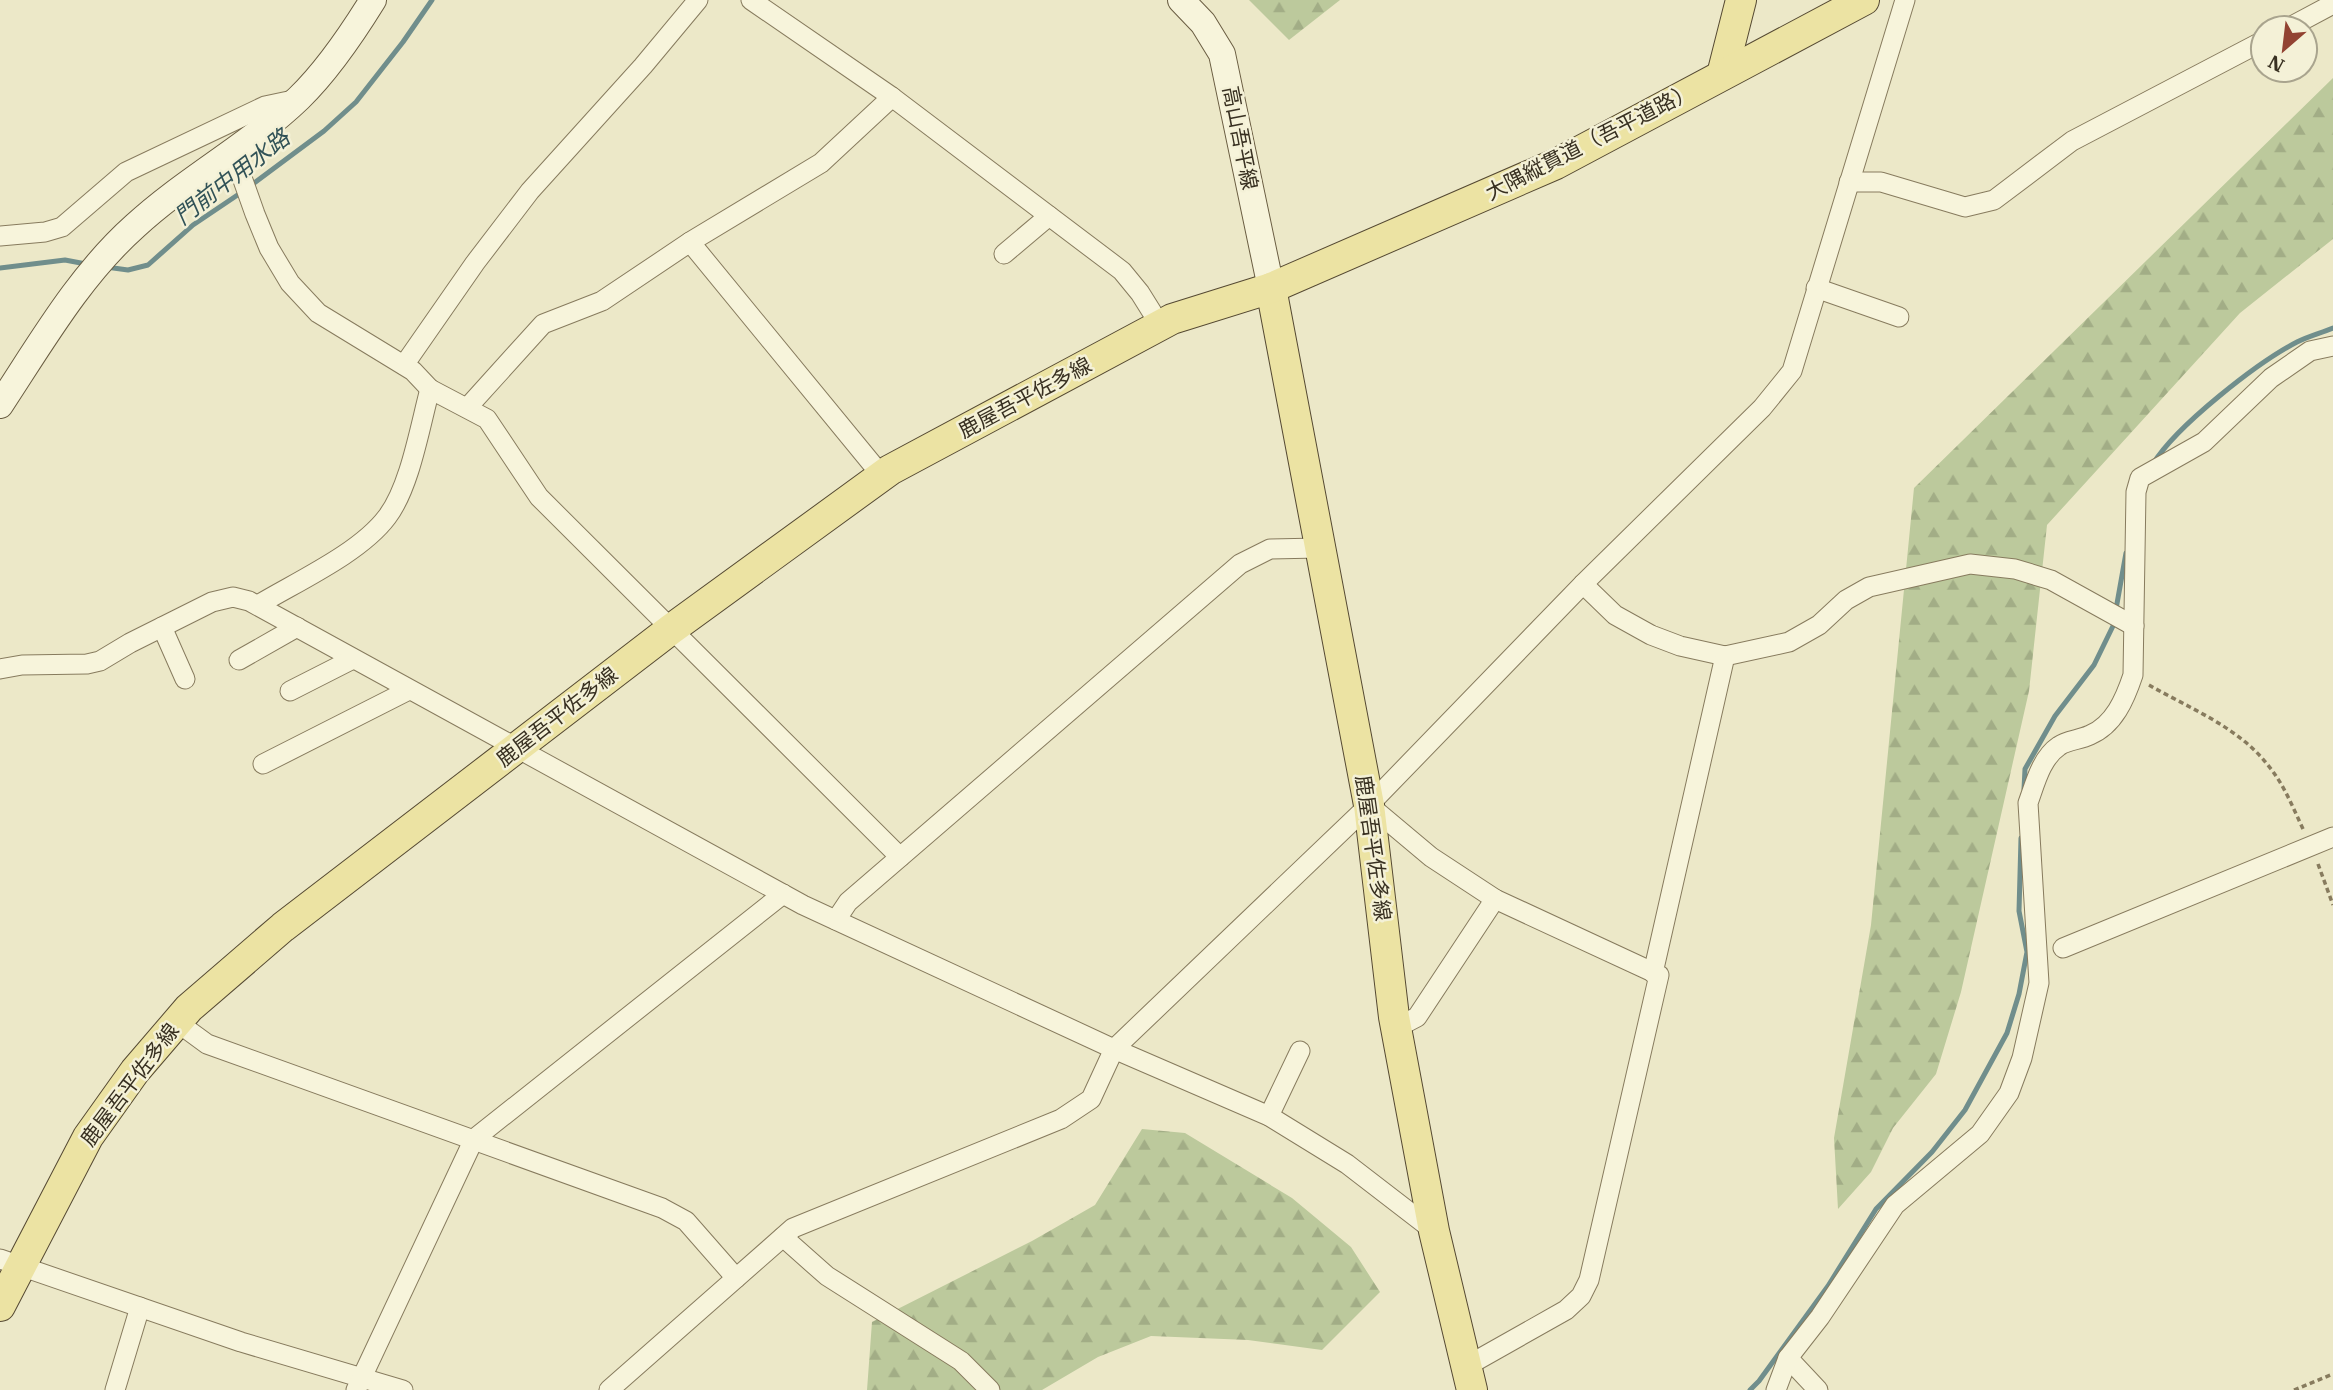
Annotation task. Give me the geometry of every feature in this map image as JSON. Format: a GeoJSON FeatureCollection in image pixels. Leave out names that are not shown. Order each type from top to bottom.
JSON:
{"type":"FeatureCollection","features":[{"type":"Feature","properties":{"kind":"main road"},"geometry":{"type":"LineString","coordinates":[[1722,75],[1741,0]]}},
{"type":"Feature","properties":{"kind":"main road","name":"大隅縦貫道（吾平道路）"},"geometry":{"type":"LineString","coordinates":[[1271,288],[1556,164],[1864,0]]}},
{"type":"Feature","properties":{"kind":"main road","name":"鹿屋吾平佐多線"},"geometry":{"type":"LineString","coordinates":[[0,1306],[11,1263],[88,1137],[135,1071],[189,1008],[283,927],[670,630],[882,476],[1172,319],[1271,288],[1369,805],[1396,1028],[1434,1231],[1469,1378]]}},
{"type":"Feature","properties":{"kind":"street"},"geometry":{"type":"LineString","coordinates":[[0,405],[99,260],[167,198],[233,152],[299,98],[325,69],[373,0]]}},
{"type":"Feature","properties":{"kind":"street"},"geometry":{"type":"LineString","coordinates":[[404,365],[475,263],[530,191],[643,66],[698,0]]}},
{"type":"Feature","properties":{"kind":"street"},"geometry":{"type":"LineString","coordinates":[[751,0],[892,97],[1122,271],[1160,325]]}},
{"type":"Feature","properties":{"kind":"street","name":"高山吾平線"},"geometry":{"type":"LineString","coordinates":[[1181,0],[1203,23],[1222,54],[1271,288]]}},
{"type":"Feature","properties":{"kind":"street"},"geometry":{"type":"LineString","coordinates":[[609,1390],[793,1228],[1061,1119],[1091,1099],[1114,1049],[1369,805],[1583,584],[1762,408],[1792,371],[1905,0]]}},
{"type":"Feature","properties":{"kind":"street"},"geometry":{"type":"LineString","coordinates":[[2314,14],[2333,4]]}},
{"type":"Feature","properties":{"kind":"street"},"geometry":{"type":"LineString","coordinates":[[1849,182],[1881,182],[1965,207],[1994,200],[2072,141],[2249,48]]}},
{"type":"Feature","properties":{"kind":"street"},"geometry":{"type":"LineString","coordinates":[[467,408],[543,324],[602,301],[690,242],[821,163],[892,97]]}},
{"type":"Feature","properties":{"kind":"street"},"geometry":{"type":"LineString","coordinates":[[0,236],[45,232],[62,227],[126,172],[265,106],[299,98]]}},
{"type":"Feature","properties":{"kind":"street"},"geometry":{"type":"LineString","coordinates":[[233,152],[264,237],[290,284],[318,313],[413,371],[430,389],[487,419],[539,497],[900,858]]}},
{"type":"Feature","properties":{"kind":"street"},"geometry":{"type":"LineString","coordinates":[[1004,254],[1049,216]]}},
{"type":"Feature","properties":{"kind":"street"},"geometry":{"type":"LineString","coordinates":[[690,242],[882,476]]}},
{"type":"Feature","properties":{"kind":"street"},"geometry":{"type":"LineString","coordinates":[[1816,288],[1899,317]]}},
{"type":"Feature","properties":{"kind":"street"},"geometry":{"type":"LineString","coordinates":[[1776,1390],[1788,1358],[1821,1317],[1895,1205],[1980,1134],[2009,1093],[2022,1058],[2039,983],[2028,803],[2037,777],[2048,758],[2059,745],[2091,735],[2110,721],[2124,700],[2133,675],[2136,492],[2140,478],[2204,442],[2271,378],[2310,351],[2333,346]]}},
{"type":"Feature","properties":{"kind":"street"},"geometry":{"type":"LineString","coordinates":[[258,605],[367,538],[388,516],[404,484],[430,389]]}},
{"type":"Feature","properties":{"kind":"street"},"geometry":{"type":"LineString","coordinates":[[836,920],[848,902],[1240,564],[1270,549],[1319,548]]}},
{"type":"Feature","properties":{"kind":"street"},"geometry":{"type":"LineString","coordinates":[[1583,584],[1615,615],[1651,635],[1680,646],[1724,656],[1789,642],[1819,625],[1846,600],[1869,587],[1970,564],[2015,569],[2051,580],[2134,626]]}},
{"type":"Feature","properties":{"kind":"street"},"geometry":{"type":"LineString","coordinates":[[0,669],[22,665],[87,664],[100,661],[130,642],[212,602],[233,597],[258,605],[783,894],[1114,1049],[1269,1116],[1347,1164],[1434,1231]]}},
{"type":"Feature","properties":{"kind":"street"},"geometry":{"type":"LineString","coordinates":[[162,627],[185,679]]}},
{"type":"Feature","properties":{"kind":"street"},"geometry":{"type":"LineString","coordinates":[[239,660],[297,627]]}},
{"type":"Feature","properties":{"kind":"street"},"geometry":{"type":"LineString","coordinates":[[1653,972],[1724,656]]}},
{"type":"Feature","properties":{"kind":"street"},"geometry":{"type":"LineString","coordinates":[[290,691],[353,659]]}},
{"type":"Feature","properties":{"kind":"street"},"geometry":{"type":"LineString","coordinates":[[263,764],[409,690]]}},
{"type":"Feature","properties":{"kind":"street"},"geometry":{"type":"LineString","coordinates":[[1369,805],[1431,857],[1495,899],[1659,975],[1589,1280],[1581,1296],[1566,1310],[1469,1378]]}},
{"type":"Feature","properties":{"kind":"street"},"geometry":{"type":"LineString","coordinates":[[2063,948],[2333,837]]}},
{"type":"Feature","properties":{"kind":"street"},"geometry":{"type":"LineString","coordinates":[[359,1384],[474,1139],[783,894]]}},
{"type":"Feature","properties":{"kind":"street"},"geometry":{"type":"LineString","coordinates":[[1396,1028],[1417,1017],[1495,899]]}},
{"type":"Feature","properties":{"kind":"street"},"geometry":{"type":"LineString","coordinates":[[177,1022],[207,1044],[662,1208],[686,1221],[736,1278]]}},
{"type":"Feature","properties":{"kind":"street"},"geometry":{"type":"LineString","coordinates":[[1269,1116],[1300,1051]]}},
{"type":"Feature","properties":{"kind":"street"},"geometry":{"type":"LineString","coordinates":[[783,1237],[827,1276],[961,1361],[990,1390]]}},
{"type":"Feature","properties":{"kind":"street"},"geometry":{"type":"LineString","coordinates":[[11,1263],[359,1384],[403,1390]]}},
{"type":"Feature","properties":{"kind":"street"},"geometry":{"type":"LineString","coordinates":[[115,1390],[140,1307]]}},
{"type":"Feature","properties":{"kind":"street"},"geometry":{"type":"LineString","coordinates":[[1788,1358],[1818,1390]]}},
{"type":"Feature","properties":{"kind":"path"},"geometry":{"type":"LineString","coordinates":[[2133,675],[2239,736],[2267,763],[2282,785],[2311,846],[2333,905]]}},
{"type":"Feature","properties":{"kind":"path"},"geometry":{"type":"LineString","coordinates":[[2294,1390],[2333,1374]]}},
{"type":"Feature","properties":{"kind":"green space"},"geometry":{"type":"Polygon","coordinates":[[[1249,0],[1340,0],[1289,40],[1249,0]]]}},
{"type":"Feature","properties":{"kind":"green space"},"geometry":{"type":"Polygon","coordinates":[[[2333,78],[2333,239],[2240,313],[2047,525],[2029,691],[1961,992],[1936,1074],[1893,1128],[1871,1172],[1838,1209],[1834,1138],[1871,925],[1914,488],[2333,78]]]}},
{"type":"Feature","properties":{"kind":"green space"},"geometry":{"type":"Polygon","coordinates":[[[1142,1129],[1185,1133],[1292,1198],[1351,1247],[1380,1292],[1322,1350],[1248,1340],[1151,1336],[1098,1357],[1042,1390],[867,1390],[872,1322],[1032,1241],[1095,1205],[1142,1129]]]}},
{"type":"Feature","properties":{"kind":"waterway","name":"門前中用水路"},"geometry":{"type":"LineString","coordinates":[[250,186],[324,131],[356,102],[432,0]]}},
{"type":"Feature","properties":{"kind":"waterway","name":"門前中用水路"},"geometry":{"type":"LineString","coordinates":[[106,267],[128,270],[148,265],[193,225],[242,192]]}},
{"type":"Feature","properties":{"kind":"waterway","name":"門前中用水路"},"geometry":{"type":"LineString","coordinates":[[0,268],[65,260],[86,264]]}},
{"type":"Feature","properties":{"kind":"waterway"},"geometry":{"type":"LineString","coordinates":[[2153,464],[2198,414],[2240,379],[2297,342],[2333,328]]}},
{"type":"Feature","properties":{"kind":"waterway"},"geometry":{"type":"LineString","coordinates":[[2024,789],[2025,769],[2055,716],[2094,665],[2113,626],[2126,553]]}},
{"type":"Feature","properties":{"kind":"waterway"},"geometry":{"type":"LineString","coordinates":[[1750,1390],[1828,1286],[1876,1209],[1932,1152],[1965,1110],[2007,1033],[2019,994],[2027,952],[2019,911],[2021,838]]}}]}
